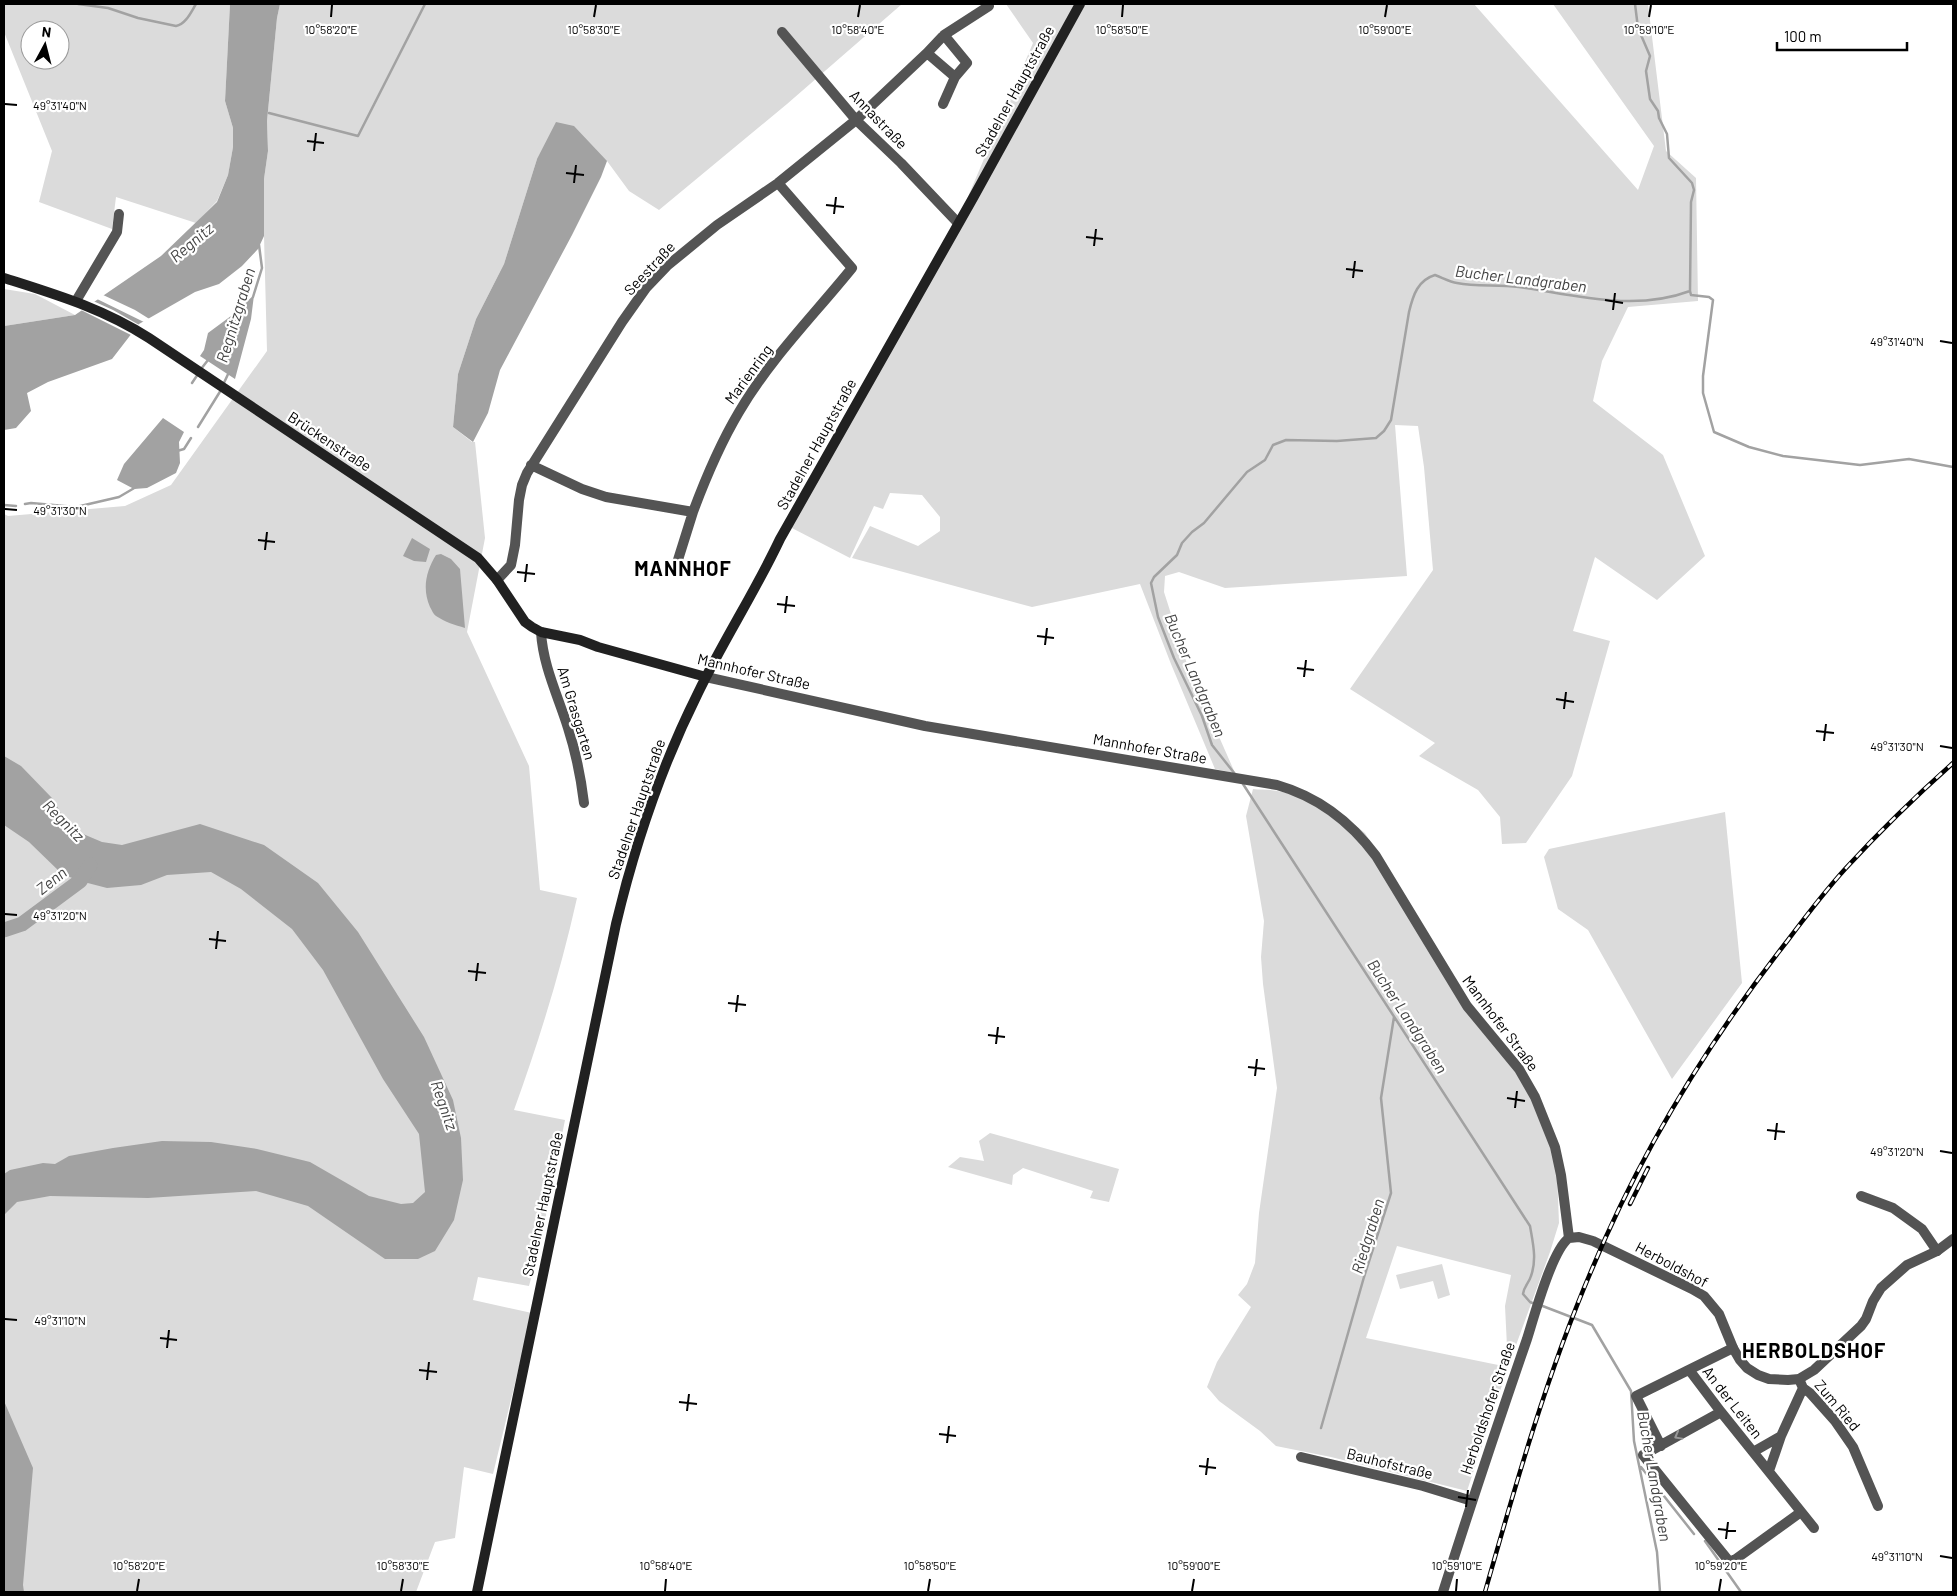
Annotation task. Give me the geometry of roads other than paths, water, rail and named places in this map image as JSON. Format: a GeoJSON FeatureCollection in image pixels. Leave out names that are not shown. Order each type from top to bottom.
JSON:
{"type":"FeatureCollection","features":[{"type":"Feature","properties":{"kind":"main road","name":"Stadelner Hauptstraße"},"geometry":{"type":"LineString","coordinates":[[477,1592],[623,895],[638,841],[657,785],[676,739],[706,677],[766,568],[784,531],[1080,4]]}},
{"type":"Feature","properties":{"kind":"main road"},"geometry":{"type":"LineString","coordinates":[[4,278],[79,302]]}},
{"type":"Feature","properties":{"kind":"main road","name":"Brückenstraße"},"geometry":{"type":"LineString","coordinates":[[79,302],[110,315],[141,333],[455,541],[478,558],[497,580]]}},
{"type":"Feature","properties":{"kind":"main road","name":"Mannhofer Straße"},"geometry":{"type":"LineString","coordinates":[[497,580],[524,622],[541,632],[580,640],[606,650],[706,677]]}},
{"type":"Feature","properties":{"kind":"street","name":"Seestraße"},"geometry":{"type":"LineString","coordinates":[[497,580],[511,565],[522,485],[531,466],[622,322],[646,288],[690,246],[778,183],[856,120],[944,35],[989,6]]}},
{"type":"Feature","properties":{"kind":"street","name":"Annastraße"},"geometry":{"type":"LineString","coordinates":[[782,32],[856,120],[901,163],[958,223]]}},
{"type":"Feature","properties":{"kind":"street"},"geometry":{"type":"LineString","coordinates":[[943,104],[955,77],[967,64],[944,35]]}},
{"type":"Feature","properties":{"kind":"street"},"geometry":{"type":"LineString","coordinates":[[927,53],[955,77]]}},
{"type":"Feature","properties":{"kind":"street","name":"Marienring"},"geometry":{"type":"LineString","coordinates":[[677,563],[710,467],[739,410],[768,370],[852,268],[778,183]]}},
{"type":"Feature","properties":{"kind":"street"},"geometry":{"type":"LineString","coordinates":[[79,302],[117,232],[119,214]]}},
{"type":"Feature","properties":{"kind":"street"},"geometry":{"type":"LineString","coordinates":[[531,466],[582,489],[606,497],[693,512]]}},
{"type":"Feature","properties":{"kind":"street","name":"Am Grasgarten"},"geometry":{"type":"LineString","coordinates":[[541,632],[542,648],[550,677],[578,761],[584,804]]}},
{"type":"Feature","properties":{"kind":"street","name":"Mannhofer Straße"},"geometry":{"type":"LineString","coordinates":[[706,677],[925,726],[1258,782],[1296,791],[1328,808],[1343,819],[1363,839],[1376,856],[1467,1006],[1519,1069],[1535,1097],[1555,1147],[1561,1175],[1569,1238]]}},
{"type":"Feature","properties":{"kind":"street"},"geometry":{"type":"LineString","coordinates":[[1861,1196],[1893,1208],[1922,1229],[1937,1251]]}},
{"type":"Feature","properties":{"kind":"street","name":"Herboldshof"},"geometry":{"type":"LineString","coordinates":[[1569,1238],[1579,1237],[1593,1241],[1697,1292],[1715,1309],[1733,1348],[1748,1368],[1758,1375],[1769,1379],[1788,1380],[1801,1384]]}},
{"type":"Feature","properties":{"kind":"street","name":"Herboldshofer Straße"},"geometry":{"type":"LineString","coordinates":[[1443,1592],[1544,1290],[1560,1246],[1569,1238]]}},
{"type":"Feature","properties":{"kind":"street"},"geometry":{"type":"LineString","coordinates":[[1801,1384],[1861,1326],[1881,1288],[1906,1265],[1937,1251],[1953,1239]]}},
{"type":"Feature","properties":{"kind":"street"},"geometry":{"type":"LineString","coordinates":[[1661,1446],[1636,1396],[1690,1371],[1733,1348]]}},
{"type":"Feature","properties":{"kind":"street","name":"An der Leiten"},"geometry":{"type":"LineString","coordinates":[[1690,1371],[1814,1528]]}},
{"type":"Feature","properties":{"kind":"street","name":"An der Leiten"},"geometry":{"type":"LineString","coordinates":[[1769,1472],[1801,1384]]}},
{"type":"Feature","properties":{"kind":"street","name":"Zum Ried"},"geometry":{"type":"LineString","coordinates":[[1801,1384],[1835,1421],[1853,1447],[1878,1506]]}},
{"type":"Feature","properties":{"kind":"street"},"geometry":{"type":"LineString","coordinates":[[1721,1412],[1643,1454],[1728,1560],[1733,1561],[1802,1512]]}},
{"type":"Feature","properties":{"kind":"street","name":"An der Leiten"},"geometry":{"type":"LineString","coordinates":[[1753,1452],[1781,1436]]}},
{"type":"Feature","properties":{"kind":"street","name":"Bauhofstraße"},"geometry":{"type":"LineString","coordinates":[[1301,1457],[1423,1486],[1472,1501]]}},
{"type":"Feature","properties":{"kind":"water","name":"Regnitz"},"geometry":{"type":"Polygon","coordinates":[[[230,4],[280,4],[267,121],[268,151],[264,179],[264,236],[258,249],[242,266],[219,284],[195,292],[139,324],[112,359],[48,382],[27,393],[31,411],[16,428],[4,430],[4,326],[75,315],[161,256],[217,202],[228,175],[233,147],[233,128],[225,101],[230,4]]]}},
{"type":"Feature","properties":{"kind":"water"},"geometry":{"type":"Polygon","coordinates":[[[556,122],[574,126],[607,161],[572,235],[500,370],[488,413],[473,442],[453,427],[458,374],[476,319],[504,264],[537,159],[556,122]]]}},
{"type":"Feature","properties":{"kind":"water"},"geometry":{"type":"Polygon","coordinates":[[[254,295],[251,319],[235,379],[200,356],[204,350],[208,333],[231,316],[254,295]]]}},
{"type":"Feature","properties":{"kind":"water"},"geometry":{"type":"Polygon","coordinates":[[[163,418],[184,432],[179,442],[180,463],[176,473],[147,488],[134,489],[117,480],[124,464],[163,418]]]}},
{"type":"Feature","properties":{"kind":"water"},"geometry":{"type":"Polygon","coordinates":[[[412,538],[430,549],[426,562],[414,561],[403,556],[412,538]]]}},
{"type":"Feature","properties":{"kind":"water"},"geometry":{"type":"Polygon","coordinates":[[[441,554],[451,559],[460,569],[465,628],[446,622],[436,616],[430,607],[426,594],[426,580],[436,555],[441,554]]]}},
{"type":"Feature","properties":{"kind":"water","name":"Regnitz"},"geometry":{"type":"Polygon","coordinates":[[[4,756],[21,766],[52,798],[64,818],[76,831],[102,842],[122,845],[200,824],[264,845],[318,883],[358,932],[424,1037],[453,1100],[461,1138],[463,1180],[454,1220],[435,1251],[418,1259],[385,1259],[308,1206],[256,1191],[148,1198],[50,1196],[17,1202],[4,1215],[4,1174],[10,1170],[43,1163],[55,1164],[69,1156],[162,1141],[211,1142],[257,1149],[310,1162],[369,1196],[401,1204],[413,1203],[425,1192],[419,1134],[383,1079],[323,970],[292,929],[241,889],[211,872],[167,875],[141,885],[107,888],[62,874],[29,842],[4,825],[4,756]]]}},
{"type":"Feature","properties":{"kind":"water"},"geometry":{"type":"Polygon","coordinates":[[[4,1401],[33,1468],[23,1585],[24,1592],[4,1592],[4,1401]]]}},
{"type":"Feature","properties":{"kind":"waterway"},"geometry":{"type":"LineString","coordinates":[[78,4],[108,8],[138,18],[176,26],[185,20],[196,4]]}},
{"type":"Feature","properties":{"kind":"waterway"},"geometry":{"type":"LineString","coordinates":[[269,113],[358,136],[425,4]]}},
{"type":"Feature","properties":{"kind":"waterway","name":"Bucher Landgraben"},"geometry":{"type":"LineString","coordinates":[[1235,774],[1212,745],[1202,716],[1174,658],[1158,617],[1151,583],[1154,577],[1177,555],[1182,543],[1204,523],[1247,472],[1265,460],[1273,445],[1286,440],[1337,441],[1376,438],[1384,431],[1391,420],[1409,312],[1412,300],[1420,284],[1435,275],[1452,282],[1465,284],[1511,286],[1604,300],[1626,301],[1669,297],[1690,291],[1691,202],[1694,190],[1692,183],[1669,158],[1667,134],[1659,118],[1658,111],[1650,99],[1646,71],[1650,56],[1638,28],[1635,4]]}},
{"type":"Feature","properties":{"kind":"waterway","name":"Regnitzgraben"},"geometry":{"type":"LineString","coordinates":[[253,297],[262,268],[259,245]]}},
{"type":"Feature","properties":{"kind":"waterway"},"geometry":{"type":"LineString","coordinates":[[1690,291],[1691,295],[1709,297],[1713,300],[1703,376],[1703,393],[1714,432],[1749,447],[1783,456],[1860,465],[1909,459],[1953,467]]}},
{"type":"Feature","properties":{"kind":"waterway"},"geometry":{"type":"LineString","coordinates":[[201,369],[208,360]]}},
{"type":"Feature","properties":{"kind":"waterway","name":"Regnitzgraben"},"geometry":{"type":"LineString","coordinates":[[223,385],[229,372]]}},
{"type":"Feature","properties":{"kind":"waterway"},"geometry":{"type":"LineString","coordinates":[[192,383],[198,374]]}},
{"type":"Feature","properties":{"kind":"waterway","name":"Regnitzgraben"},"geometry":{"type":"LineString","coordinates":[[198,427],[221,390]]}},
{"type":"Feature","properties":{"kind":"waterway","name":"Regnitzgraben"},"geometry":{"type":"LineString","coordinates":[[177,451],[184,449],[191,438]]}},
{"type":"Feature","properties":{"kind":"waterway","name":"Regnitzgraben"},"geometry":{"type":"LineString","coordinates":[[25,504],[76,507],[119,497],[136,487]]}},
{"type":"Feature","properties":{"kind":"waterway","name":"Regnitzgraben"},"geometry":{"type":"LineString","coordinates":[[4,505],[16,506]]}},
{"type":"Feature","properties":{"kind":"waterway","name":"Bucher Landgraben"},"geometry":{"type":"LineString","coordinates":[[1243,784],[1530,1226],[1534,1264],[1523,1294],[1530,1302],[1535,1304]]}},
{"type":"Feature","properties":{"kind":"waterway","name":"Zenn"},"geometry":{"type":"LineString","coordinates":[[4,930],[22,924],[80,881],[90,865]]}},
{"type":"Feature","properties":{"kind":"waterway","name":"Riedgraben"},"geometry":{"type":"LineString","coordinates":[[1321,1428],[1364,1277],[1391,1193],[1381,1098],[1394,1017]]}},
{"type":"Feature","properties":{"kind":"waterway","name":"Bucher Landgraben"},"geometry":{"type":"LineString","coordinates":[[1540,1305],[1592,1325],[1631,1391],[1634,1441],[1657,1552],[1660,1592]]}},
{"type":"Feature","properties":{"kind":"waterway"},"geometry":{"type":"LineString","coordinates":[[1641,1467],[1694,1534]]}},
{"type":"Feature","properties":{"kind":"waterway"},"geometry":{"type":"LineString","coordinates":[[1705,1541],[1741,1592]]}},
{"type":"Feature","properties":{"kind":"railway"},"geometry":{"type":"LineString","coordinates":[[1485,1592],[1521,1470],[1561,1348],[1611,1225],[1655,1140],[1704,1057],[1731,1017],[1816,904],[1872,841],[1953,763]]}},
{"type":"Feature","properties":{"kind":"railway"},"geometry":{"type":"LineString","coordinates":[[1630,1204],[1648,1168]]}},
{"type":"Feature","properties":{"kind":"district","name":"MANNHOF"},"geometry":{"type":"Point","coordinates":[683,568]}},
{"type":"Feature","properties":{"kind":"district","name":"HERBOLDSHOF"},"geometry":{"type":"Point","coordinates":[1814,1350]}}]}
